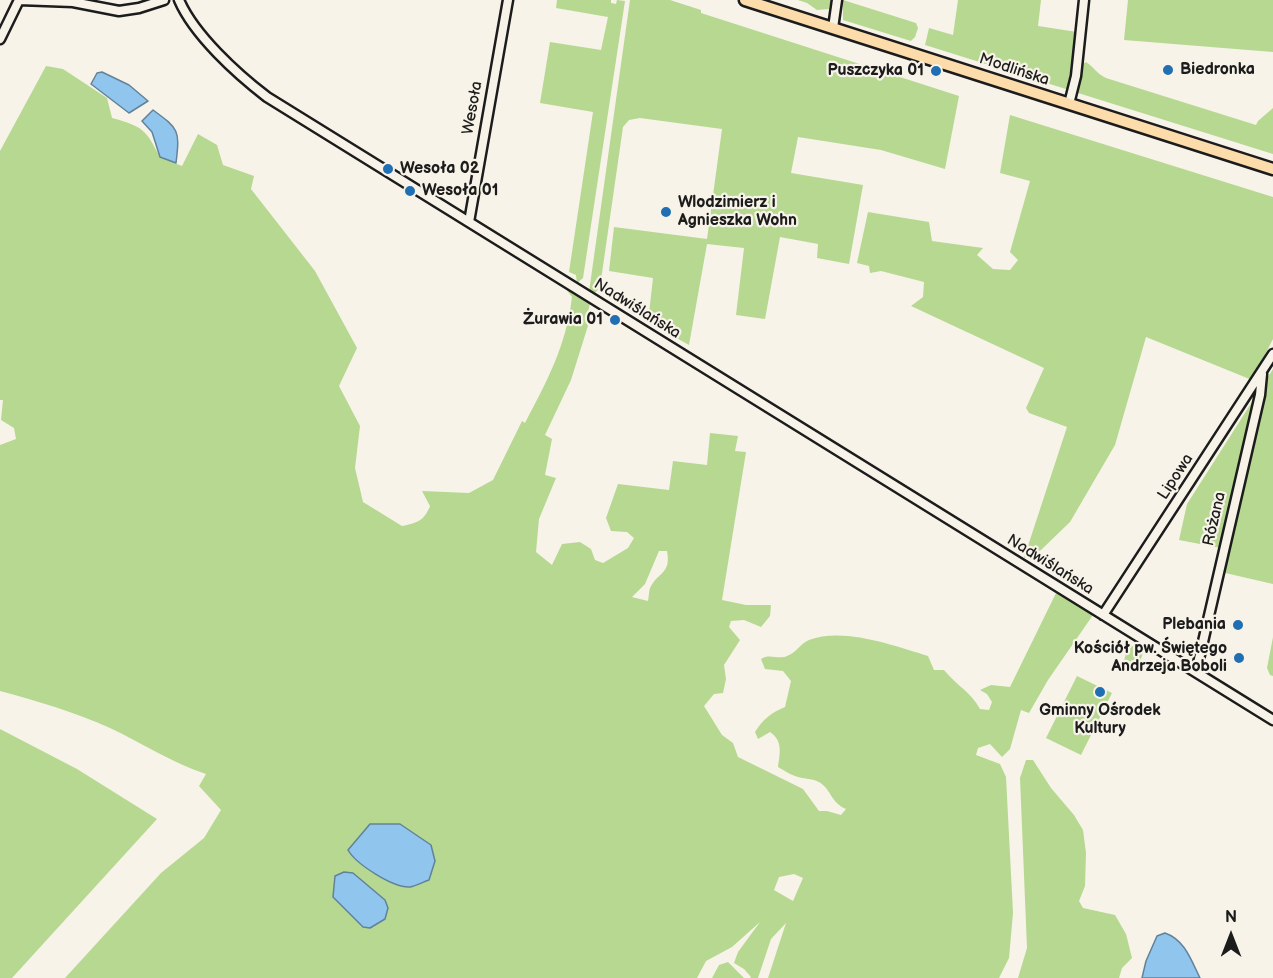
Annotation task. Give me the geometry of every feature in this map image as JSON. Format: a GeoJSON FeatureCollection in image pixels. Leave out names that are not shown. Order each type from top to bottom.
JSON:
{"type":"FeatureCollection","features":[{"type":"Feature","properties":{"kind":"main road","name":"Modlińska"},"geometry":{"type":"LineString","coordinates":[[745,0],[1273,169]]}},
{"type":"Feature","properties":{"kind":"street"},"geometry":{"type":"LineString","coordinates":[[0,39],[19,0],[74,2],[118,11],[139,8],[164,0]]}},
{"type":"Feature","properties":{"kind":"street","name":"Nadwiślańska"},"geometry":{"type":"LineString","coordinates":[[179,0],[190,22],[253,86],[319,130],[1273,720]]}},
{"type":"Feature","properties":{"kind":"street","name":"Wesoła"},"geometry":{"type":"LineString","coordinates":[[469,222],[508,0]]}},
{"type":"Feature","properties":{"kind":"street"},"geometry":{"type":"LineString","coordinates":[[833,28],[837,0]]}},
{"type":"Feature","properties":{"kind":"street"},"geometry":{"type":"LineString","coordinates":[[1069,104],[1076,76],[1084,0]]}},
{"type":"Feature","properties":{"kind":"street","name":"Lipowa"},"geometry":{"type":"LineString","coordinates":[[1103,615],[1273,354]]}},
{"type":"Feature","properties":{"kind":"street","name":"Różana"},"geometry":{"type":"LineString","coordinates":[[1197,672],[1260,395],[1262,372]]}},
{"type":"Feature","properties":{"kind":"green space"},"geometry":{"type":"Polygon","coordinates":[[[557,0],[611,0],[611,3],[616,4],[617,0],[625,1],[583,278],[577,283],[576,275],[569,272],[593,112],[540,103],[550,42],[601,50],[608,17],[556,8],[557,0]]]}},
{"type":"Feature","properties":{"kind":"green space"},"geometry":{"type":"Polygon","coordinates":[[[630,0],[670,0],[701,10],[701,13],[959,96],[945,169],[881,150],[798,137],[791,173],[863,185],[849,264],[817,258],[818,244],[780,237],[765,319],[736,315],[744,248],[707,244],[689,345],[648,322],[653,278],[609,271],[614,227],[707,239],[722,129],[640,118],[629,120],[623,127],[600,287],[595,293],[589,292],[630,0]]]}},
{"type":"Feature","properties":{"kind":"green space"},"geometry":{"type":"Polygon","coordinates":[[[798,0],[831,0],[829,9],[817,10],[798,0]]]}},
{"type":"Feature","properties":{"kind":"green space"},"geometry":{"type":"Polygon","coordinates":[[[843,0],[916,23],[918,28],[915,37],[911,41],[843,20],[843,0]]]}},
{"type":"Feature","properties":{"kind":"green space"},"geometry":{"type":"Polygon","coordinates":[[[958,0],[1041,0],[1038,26],[1077,32],[1073,78],[1069,90],[925,45],[929,28],[953,35],[958,0]]]}},
{"type":"Feature","properties":{"kind":"green space"},"geometry":{"type":"Polygon","coordinates":[[[1128,0],[1273,0],[1273,52],[1124,40],[1128,0]]]}},
{"type":"Feature","properties":{"kind":"green space"},"geometry":{"type":"Polygon","coordinates":[[[1086,62],[1106,78],[1256,125],[1273,108],[1273,154],[1075,92],[1080,66],[1086,62]]]}},
{"type":"Feature","properties":{"kind":"green space"},"geometry":{"type":"Polygon","coordinates":[[[46,66],[63,69],[107,98],[112,118],[142,130],[151,140],[160,157],[182,166],[198,134],[217,145],[223,165],[254,176],[251,189],[315,271],[357,348],[339,386],[360,426],[355,468],[363,502],[402,526],[419,521],[428,511],[430,506],[422,491],[469,493],[493,480],[522,421],[525,423],[541,392],[561,347],[572,297],[550,276],[588,301],[590,303],[588,312],[592,313],[571,380],[545,435],[552,439],[545,475],[556,478],[539,519],[536,552],[552,565],[562,544],[580,542],[591,549],[595,560],[603,563],[628,548],[634,538],[627,532],[611,531],[606,518],[618,484],[669,490],[673,461],[707,465],[710,433],[738,436],[735,451],[746,452],[722,600],[746,605],[771,605],[770,616],[761,627],[744,620],[731,621],[729,627],[740,640],[724,665],[726,679],[723,693],[714,694],[704,706],[722,735],[733,743],[738,757],[803,789],[819,811],[841,815],[846,809],[837,803],[819,782],[795,776],[778,767],[780,748],[777,739],[770,732],[758,739],[755,732],[768,717],[785,707],[791,681],[783,671],[765,669],[761,659],[787,656],[806,641],[823,637],[869,639],[928,656],[934,670],[944,670],[980,709],[989,710],[992,702],[987,694],[980,690],[991,685],[1010,687],[1057,591],[1093,615],[1048,680],[1029,713],[1021,710],[1010,749],[1002,757],[990,744],[978,748],[976,755],[1000,764],[1006,777],[1013,913],[1009,958],[999,978],[768,978],[786,923],[771,939],[758,978],[750,978],[744,969],[734,963],[738,952],[760,922],[732,947],[706,961],[697,978],[65,978],[161,873],[204,838],[221,810],[199,786],[206,774],[97,722],[56,707],[0,691],[0,445],[16,439],[14,428],[1,420],[3,400],[0,400],[0,151],[46,66]],[[659,551],[645,584],[632,597],[648,601],[651,586],[667,564],[667,551],[659,551]],[[794,874],[779,877],[774,890],[793,901],[803,878],[794,874]]]}},
{"type":"Feature","properties":{"kind":"green space"},"geometry":{"type":"Polygon","coordinates":[[[1010,115],[1273,197],[1273,339],[1252,380],[1146,337],[1115,445],[1070,522],[1041,550],[1024,558],[1067,427],[1029,413],[1026,408],[1044,368],[911,306],[923,297],[924,282],[881,271],[870,273],[869,266],[857,263],[868,212],[929,222],[932,241],[983,248],[977,255],[993,269],[1010,270],[1018,260],[1010,252],[1030,181],[1000,173],[1010,115]]]}},
{"type":"Feature","properties":{"kind":"green space"},"geometry":{"type":"Polygon","coordinates":[[[1273,369],[1273,584],[1221,572],[1221,548],[1179,540],[1187,504],[1273,369]]]}},
{"type":"Feature","properties":{"kind":"green space"},"geometry":{"type":"Polygon","coordinates":[[[1273,637],[1273,676],[1267,668],[1273,637]]]}},
{"type":"Feature","properties":{"kind":"green space"},"geometry":{"type":"Polygon","coordinates":[[[1128,645],[1144,649],[1138,669],[1123,665],[1128,645]]]}},
{"type":"Feature","properties":{"kind":"green space"},"geometry":{"type":"Polygon","coordinates":[[[1077,676],[1112,693],[1081,755],[1046,738],[1077,676]]]}},
{"type":"Feature","properties":{"kind":"green space"},"geometry":{"type":"Polygon","coordinates":[[[0,729],[77,769],[157,819],[12,978],[0,978],[0,729]]]}},
{"type":"Feature","properties":{"kind":"green space"},"geometry":{"type":"Polygon","coordinates":[[[1026,760],[1033,760],[1083,830],[1086,853],[1085,886],[1079,901],[1083,908],[1115,915],[1126,934],[1132,958],[1122,968],[1119,978],[1018,978],[1027,948],[1020,778],[1026,760]]]}},
{"type":"Feature","properties":{"kind":"green space"},"geometry":{"type":"Polygon","coordinates":[[[728,962],[744,978],[712,978],[719,965],[728,962]]]}},
{"type":"Feature","properties":{"kind":"water"},"geometry":{"type":"Polygon","coordinates":[[[102,72],[129,85],[148,101],[129,113],[91,84],[97,73],[102,72]]]}},
{"type":"Feature","properties":{"kind":"water"},"geometry":{"type":"Polygon","coordinates":[[[153,110],[176,131],[178,143],[176,163],[160,157],[152,132],[142,121],[153,110]]]}},
{"type":"Feature","properties":{"kind":"water"},"geometry":{"type":"Polygon","coordinates":[[[370,824],[400,824],[431,845],[435,861],[429,880],[410,887],[394,884],[352,856],[348,850],[370,824]]]}},
{"type":"Feature","properties":{"kind":"water"},"geometry":{"type":"Polygon","coordinates":[[[344,872],[353,873],[385,900],[388,908],[385,919],[370,928],[363,927],[333,897],[335,876],[344,872]]]}},
{"type":"Feature","properties":{"kind":"water"},"geometry":{"type":"Polygon","coordinates":[[[1165,933],[1178,940],[1200,978],[1142,978],[1146,961],[1157,936],[1165,933]]]}},
{"type":"Feature","properties":{"kind":"place","name":"Biedronka"},"geometry":{"type":"Point","coordinates":[1168,70]}},
{"type":"Feature","properties":{"kind":"place","name":"Puszczyka 01"},"geometry":{"type":"Point","coordinates":[936,71]}},
{"type":"Feature","properties":{"kind":"place","name":"Wesoła 02"},"geometry":{"type":"Point","coordinates":[388,169]}},
{"type":"Feature","properties":{"kind":"place","name":"Wesoła 01"},"geometry":{"type":"Point","coordinates":[410,191]}},
{"type":"Feature","properties":{"kind":"place","name":"Wlodzimierz i Agnieszka Wohn"},"geometry":{"type":"Point","coordinates":[666,212]}},
{"type":"Feature","properties":{"kind":"place","name":"Żurawia 01"},"geometry":{"type":"Point","coordinates":[615,320]}},
{"type":"Feature","properties":{"kind":"place","name":"Plebania"},"geometry":{"type":"Point","coordinates":[1238,625]}},
{"type":"Feature","properties":{"kind":"place","name":"Kościół pw. Świętego Andrzeja Boboli"},"geometry":{"type":"Point","coordinates":[1239,658]}},
{"type":"Feature","properties":{"kind":"place","name":"Gminny Ośrodek Kultury"},"geometry":{"type":"Point","coordinates":[1100,692]}}]}
